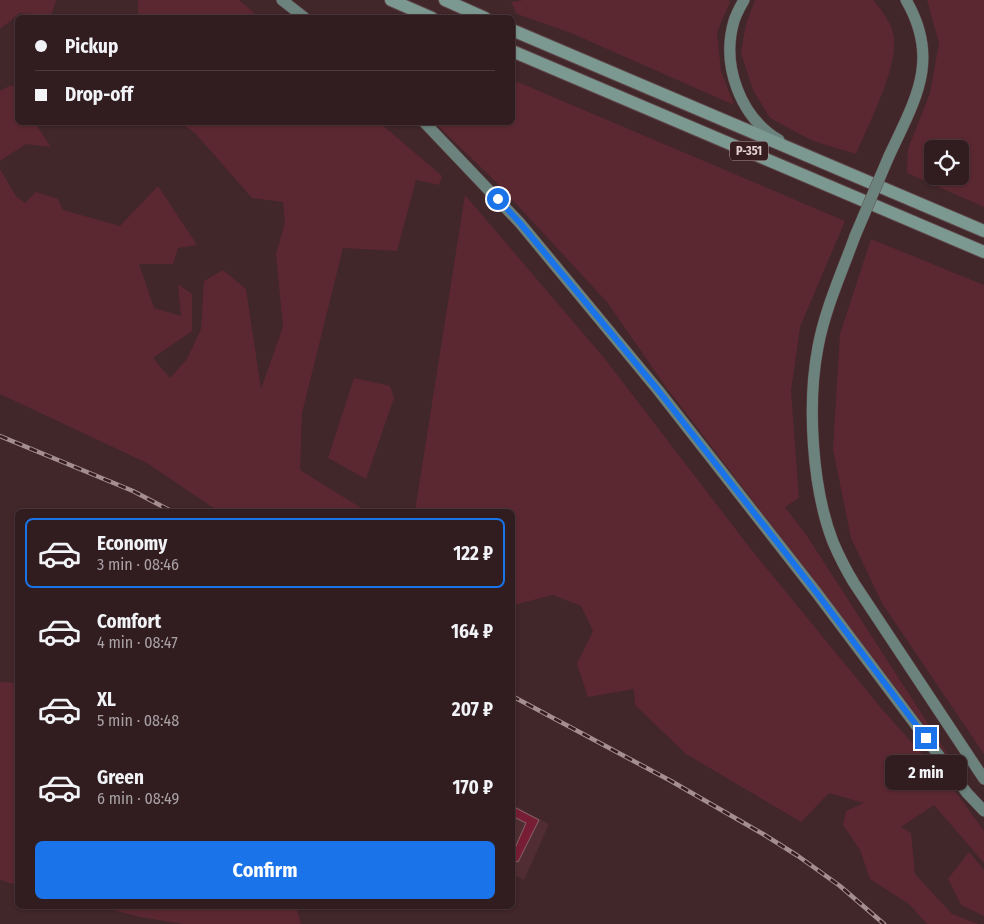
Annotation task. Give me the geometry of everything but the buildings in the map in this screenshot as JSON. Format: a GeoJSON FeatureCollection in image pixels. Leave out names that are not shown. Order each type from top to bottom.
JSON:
{"type":"FeatureCollection","features":[{"type":"Feature","properties":{"kind":"main road"},"geometry":{"type":"LineString","coordinates":[[282,0],[300,15]]}},
{"type":"Feature","properties":{"kind":"main road"},"geometry":{"type":"LineString","coordinates":[[391,0],[425,15]]}},
{"type":"Feature","properties":{"kind":"main road"},"geometry":{"type":"LineString","coordinates":[[445,0],[478,15]]}},
{"type":"Feature","properties":{"kind":"main road"},"geometry":{"type":"LineString","coordinates":[[744,0],[734,21],[732,33],[731,62],[737,89],[745,106],[758,125],[774,137],[804,154]]}},
{"type":"Feature","properties":{"kind":"main road"},"geometry":{"type":"LineString","coordinates":[[906,0],[915,16],[923,47],[922,78],[917,96],[889,156],[856,236],[825,321],[814,371],[813,425],[815,453],[827,525],[842,563],[984,779]]}},
{"type":"Feature","properties":{"kind":"main road","name":"Р-351"},"geometry":{"type":"LineString","coordinates":[[515,31],[984,231]]}},
{"type":"Feature","properties":{"kind":"main road","name":"Р-351"},"geometry":{"type":"LineString","coordinates":[[515,52],[984,252]]}},
{"type":"Feature","properties":{"kind":"main road"},"geometry":{"type":"LineString","coordinates":[[427,125],[520,223],[658,390],[816,592],[967,793],[984,812]]}},
{"type":"Feature","properties":{"kind":"shaded area"},"geometry":{"type":"Polygon","coordinates":[[[0,0],[56,0],[51,15],[20,13],[15,15],[0,29],[0,0]]]}},
{"type":"Feature","properties":{"kind":"shaded area"},"geometry":{"type":"Polygon","coordinates":[[[138,0],[239,0],[257,15],[138,15],[138,0]]]}},
{"type":"Feature","properties":{"kind":"shaded area"},"geometry":{"type":"Polygon","coordinates":[[[524,0],[729,0],[730,2],[717,32],[721,71],[734,105],[571,33],[517,14],[511,2],[524,0]]]}},
{"type":"Feature","properties":{"kind":"shaded area"},"geometry":{"type":"Polygon","coordinates":[[[755,0],[873,0],[885,15],[893,33],[892,60],[882,94],[856,154],[813,141],[770,118],[753,90],[741,53],[746,24],[755,0]]]}},
{"type":"Feature","properties":{"kind":"shaded area"},"geometry":{"type":"Polygon","coordinates":[[[927,0],[984,0],[984,207],[934,185],[969,185],[969,140],[924,140],[924,181],[907,173],[908,149],[930,93],[939,43],[927,0]]]}},
{"type":"Feature","properties":{"kind":"shaded area"},"geometry":{"type":"Polygon","coordinates":[[[515,81],[845,221],[800,327],[791,391],[799,498],[785,507],[807,536],[956,767],[666,387],[607,302],[496,182],[437,125],[515,125],[515,81]]]}},
{"type":"Feature","properties":{"kind":"shaded area"},"geometry":{"type":"Polygon","coordinates":[[[9,86],[15,86],[15,125],[36,125],[51,147],[26,144],[0,161],[0,91],[9,86]]]}},
{"type":"Feature","properties":{"kind":"shaded area"},"geometry":{"type":"Polygon","coordinates":[[[184,125],[382,125],[442,176],[439,185],[416,180],[397,251],[343,248],[302,413],[300,470],[363,509],[215,509],[147,463],[0,394],[0,169],[16,196],[25,203],[36,192],[58,199],[63,210],[120,226],[158,186],[197,245],[178,248],[173,264],[139,264],[154,308],[181,316],[178,284],[192,294],[192,331],[153,358],[170,378],[187,359],[201,329],[204,281],[223,270],[246,289],[261,389],[283,327],[276,254],[285,223],[283,202],[252,198],[195,133],[184,125]]]}},
{"type":"Feature","properties":{"kind":"shaded area"},"geometry":{"type":"Polygon","coordinates":[[[465,195],[605,359],[750,548],[881,708],[955,791],[984,831],[984,863],[934,805],[901,827],[911,833],[915,874],[952,914],[978,924],[927,924],[909,904],[870,879],[860,850],[843,825],[846,811],[864,803],[829,793],[801,822],[686,754],[635,705],[634,689],[588,697],[577,664],[593,631],[581,606],[553,595],[515,604],[515,509],[415,509],[465,195]]]}},
{"type":"Feature","properties":{"kind":"shaded area"},"geometry":{"type":"Polygon","coordinates":[[[871,239],[984,285],[984,754],[882,603],[851,538],[833,449],[840,334],[871,239]]]}},
{"type":"Feature","properties":{"kind":"shaded area"},"geometry":{"type":"Polygon","coordinates":[[[354,378],[390,386],[394,398],[366,479],[328,458],[354,378]]]}},
{"type":"Feature","properties":{"kind":"shaded area"},"geometry":{"type":"Polygon","coordinates":[[[0,682],[15,683],[15,884],[0,880],[0,682]]]}},
{"type":"Feature","properties":{"kind":"shaded area"},"geometry":{"type":"Polygon","coordinates":[[[515,806],[549,824],[524,880],[515,875],[515,806]]]}},
{"type":"Feature","properties":{"kind":"shaded area"},"geometry":{"type":"Polygon","coordinates":[[[969,852],[984,870],[984,916],[961,905],[948,879],[969,852]]]}},
{"type":"Feature","properties":{"kind":"shaded area"},"geometry":{"type":"Polygon","coordinates":[[[109,909],[297,909],[301,924],[183,924],[140,917],[109,909]]]}},
{"type":"Feature","properties":{"kind":"railway"},"geometry":{"type":"LineString","coordinates":[[0,436],[133,491],[167,509]]}},
{"type":"Feature","properties":{"kind":"railway"},"geometry":{"type":"LineString","coordinates":[[515,698],[671,781],[763,834],[840,886],[884,924]]}},
{"type":"Feature","properties":{"kind":"route"},"geometry":{"type":"LineString","coordinates":[[498,199],[658,390],[816,592],[926,738]]}}]}
